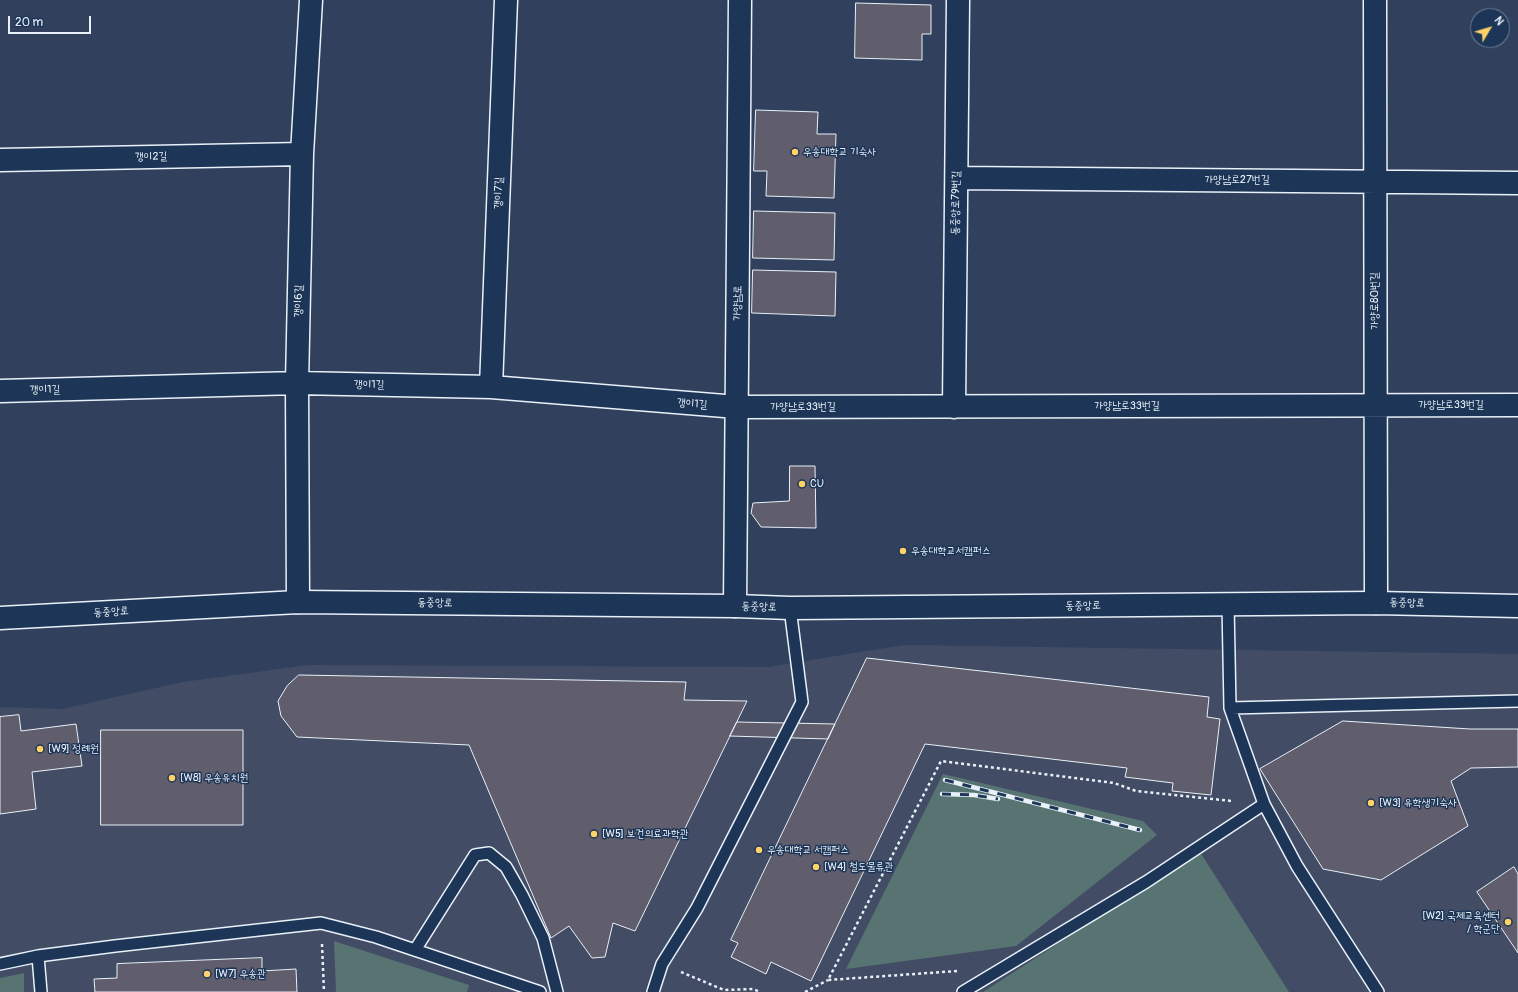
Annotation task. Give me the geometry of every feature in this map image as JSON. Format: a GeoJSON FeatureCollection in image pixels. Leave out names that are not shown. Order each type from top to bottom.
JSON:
{"type":"FeatureCollection","features":[{"type":"Feature","properties":{"kind":"street","name":"갱이6길"},"geometry":{"type":"LineString","coordinates":[[298,602],[297,383],[302,154],[311,0]]}},
{"type":"Feature","properties":{"kind":"street","name":"갱이7길"},"geometry":{"type":"LineString","coordinates":[[491,387],[506,0]]}},
{"type":"Feature","properties":{"kind":"street","name":"가양남로"},"geometry":{"type":"LineString","coordinates":[[735,606],[740,0]]}},
{"type":"Feature","properties":{"kind":"street","name":"동중앙로79번길"},"geometry":{"type":"LineString","coordinates":[[954,407],[958,0]]}},
{"type":"Feature","properties":{"kind":"street","name":"가양로80번길"},"geometry":{"type":"LineString","coordinates":[[1375,0],[1376,603]]}},
{"type":"Feature","properties":{"kind":"street","name":"갱이2길"},"geometry":{"type":"LineString","coordinates":[[0,160],[302,154]]}},
{"type":"Feature","properties":{"kind":"street","name":"가양남로27번길"},"geometry":{"type":"LineString","coordinates":[[957,178],[1518,183]]}},
{"type":"Feature","properties":{"kind":"street","name":"갱이1길"},"geometry":{"type":"LineString","coordinates":[[0,391],[297,383],[491,387],[737,407]]}},
{"type":"Feature","properties":{"kind":"street","name":"가양남로33번길"},"geometry":{"type":"LineString","coordinates":[[737,407],[1518,405]]}},
{"type":"Feature","properties":{"kind":"street","name":"동중앙로"},"geometry":{"type":"LineString","coordinates":[[0,618],[298,602],[735,606],[790,608],[1376,603],[1518,606]]}},
{"type":"Feature","properties":{"kind":"lane"},"geometry":{"type":"LineString","coordinates":[[1228,604],[1230,708],[1264,804],[1297,866],[1378,992]]}},
{"type":"Feature","properties":{"kind":"lane"},"geometry":{"type":"LineString","coordinates":[[653,992],[662,964],[697,908],[802,702],[790,608]]}},
{"type":"Feature","properties":{"kind":"lane"},"geometry":{"type":"LineString","coordinates":[[1230,708],[1518,701]]}},
{"type":"Feature","properties":{"kind":"lane"},"geometry":{"type":"LineString","coordinates":[[963,992],[1146,882],[1264,804]]}},
{"type":"Feature","properties":{"kind":"lane"},"geometry":{"type":"LineString","coordinates":[[415,950],[475,855],[489,853],[506,867],[522,895],[543,938],[557,992]]}},
{"type":"Feature","properties":{"kind":"lane"},"geometry":{"type":"LineString","coordinates":[[0,964],[38,956],[218,933],[321,924],[376,937],[540,992]]}},
{"type":"Feature","properties":{"kind":"lane"},"geometry":{"type":"LineString","coordinates":[[38,956],[41,992]]}},
{"type":"Feature","properties":{"kind":"path"},"geometry":{"type":"LineString","coordinates":[[828,980],[941,761],[1114,783],[1136,791],[1234,802]]}},
{"type":"Feature","properties":{"kind":"path"},"geometry":{"type":"LineString","coordinates":[[321,924],[324,992]]}},
{"type":"Feature","properties":{"kind":"path"},"geometry":{"type":"LineString","coordinates":[[662,964],[725,991],[753,989],[760,992]]}},
{"type":"Feature","properties":{"kind":"path"},"geometry":{"type":"LineString","coordinates":[[805,992],[828,980],[963,971]]}},
{"type":"Feature","properties":{"kind":"shaded area","name":"우송대학교 서캠퍼스"},"geometry":{"type":"Polygon","coordinates":[[[904,645],[1518,654],[1518,992],[0,992],[0,707],[62,709],[183,682],[308,665],[768,667],[904,645]]]}},
{"type":"Feature","properties":{"kind":"green space"},"geometry":{"type":"Polygon","coordinates":[[[943,774],[1143,821],[1157,835],[1016,946],[846,969],[943,774]]]}},
{"type":"Feature","properties":{"kind":"green space"},"geometry":{"type":"Polygon","coordinates":[[[1200,852],[1289,992],[983,992],[1200,852]]]}},
{"type":"Feature","properties":{"kind":"green space"},"geometry":{"type":"Polygon","coordinates":[[[334,941],[469,985],[467,992],[336,992],[334,941]]]}},
{"type":"Feature","properties":{"kind":"green space"},"geometry":{"type":"Polygon","coordinates":[[[24,973],[24,992],[0,992],[0,978],[24,973]]]}},
{"type":"Feature","properties":{"kind":"building"},"geometry":{"type":"Polygon","coordinates":[[[856,3],[931,5],[931,34],[922,34],[922,60],[855,58],[856,3]]]}},
{"type":"Feature","properties":{"kind":"building","name":"우송대학교 기숙사"},"geometry":{"type":"Polygon","coordinates":[[[756,110],[818,112],[817,134],[836,134],[834,198],[766,196],[767,171],[754,171],[756,110]]]}},
{"type":"Feature","properties":{"kind":"building"},"geometry":{"type":"Polygon","coordinates":[[[754,211],[835,213],[834,260],[753,258],[754,211]]]}},
{"type":"Feature","properties":{"kind":"building"},"geometry":{"type":"Polygon","coordinates":[[[753,270],[836,272],[835,316],[752,313],[753,270]]]}},
{"type":"Feature","properties":{"kind":"building","name":"CU"},"geometry":{"type":"Polygon","coordinates":[[[790,466],[815,466],[816,528],[761,527],[751,513],[753,503],[789,501],[790,466]]]}},
{"type":"Feature","properties":{"kind":"building","name":"[W4] 철도물류관"},"geometry":{"type":"Polygon","coordinates":[[[867,658],[1209,697],[1207,717],[1220,719],[1211,795],[1172,791],[1173,783],[1125,777],[1127,768],[925,744],[811,981],[771,962],[766,974],[731,957],[738,943],[731,940],[867,658]]]}},
{"type":"Feature","properties":{"kind":"building","name":"[W5] 보건의료과학관"},"geometry":{"type":"Polygon","coordinates":[[[299,675],[686,682],[684,700],[747,701],[635,931],[613,923],[605,957],[592,958],[569,926],[551,938],[469,745],[297,737],[281,716],[278,701],[287,686],[299,675]]]}},
{"type":"Feature","properties":{"kind":"building","name":"[W9] 정례원"},"geometry":{"type":"Polygon","coordinates":[[[19,715],[21,731],[76,724],[82,766],[32,772],[36,809],[0,814],[0,717],[19,715]]]}},
{"type":"Feature","properties":{"kind":"building","name":"[W3] 유학생기숙사"},"geometry":{"type":"Polygon","coordinates":[[[1343,721],[1470,729],[1518,729],[1518,767],[1471,768],[1451,781],[1468,826],[1381,880],[1323,869],[1260,769],[1343,721]]]}},
{"type":"Feature","properties":{"kind":"building"},"geometry":{"type":"Polygon","coordinates":[[[737,722],[835,724],[828,739],[730,736],[737,722]]]}},
{"type":"Feature","properties":{"kind":"building","name":"[W8] 우송유치원"},"geometry":{"type":"Polygon","coordinates":[[[101,730],[243,730],[243,825],[101,825],[101,730]]]}},
{"type":"Feature","properties":{"kind":"building","name":"[W2] 국제교육센터 / 학군단"},"geometry":{"type":"Polygon","coordinates":[[[1514,867],[1518,874],[1518,953],[1477,892],[1514,867]]]}},
{"type":"Feature","properties":{"kind":"building","name":"[W7] 우송관"},"geometry":{"type":"Polygon","coordinates":[[[262,958],[262,971],[296,969],[297,992],[95,992],[94,979],[117,978],[117,964],[262,958]]]}},
{"type":"Feature","properties":{"kind":"railway"},"geometry":{"type":"LineString","coordinates":[[945,780],[1140,830]]}},
{"type":"Feature","properties":{"kind":"railway"},"geometry":{"type":"LineString","coordinates":[[942,794],[974,795],[998,799]]}},
{"type":"Feature","properties":{"kind":"place","name":"우송대학교 기숙사"},"geometry":{"type":"Point","coordinates":[795,152]}},
{"type":"Feature","properties":{"kind":"place","name":"CU"},"geometry":{"type":"Point","coordinates":[802,484]}},
{"type":"Feature","properties":{"kind":"place","name":"우송대학교서캠퍼스"},"geometry":{"type":"Point","coordinates":[903,551]}},
{"type":"Feature","properties":{"kind":"place","name":"[W9] 정례원"},"geometry":{"type":"Point","coordinates":[40,749]}},
{"type":"Feature","properties":{"kind":"place","name":"[W8] 우송유치원"},"geometry":{"type":"Point","coordinates":[172,778]}},
{"type":"Feature","properties":{"kind":"place","name":"[W3] 유학생기숙사"},"geometry":{"type":"Point","coordinates":[1371,803]}},
{"type":"Feature","properties":{"kind":"place","name":"[W5] 보건의료과학관"},"geometry":{"type":"Point","coordinates":[594,834]}},
{"type":"Feature","properties":{"kind":"place","name":"우송대학교 서캠퍼스"},"geometry":{"type":"Point","coordinates":[759,850]}},
{"type":"Feature","properties":{"kind":"place","name":"[W4] 철도물류관"},"geometry":{"type":"Point","coordinates":[816,867]}},
{"type":"Feature","properties":{"kind":"place","name":"[W2] 국제교육센터 / 학군단"},"geometry":{"type":"Point","coordinates":[1508,922]}},
{"type":"Feature","properties":{"kind":"place","name":"[W7] 우송관"},"geometry":{"type":"Point","coordinates":[207,974]}}]}
